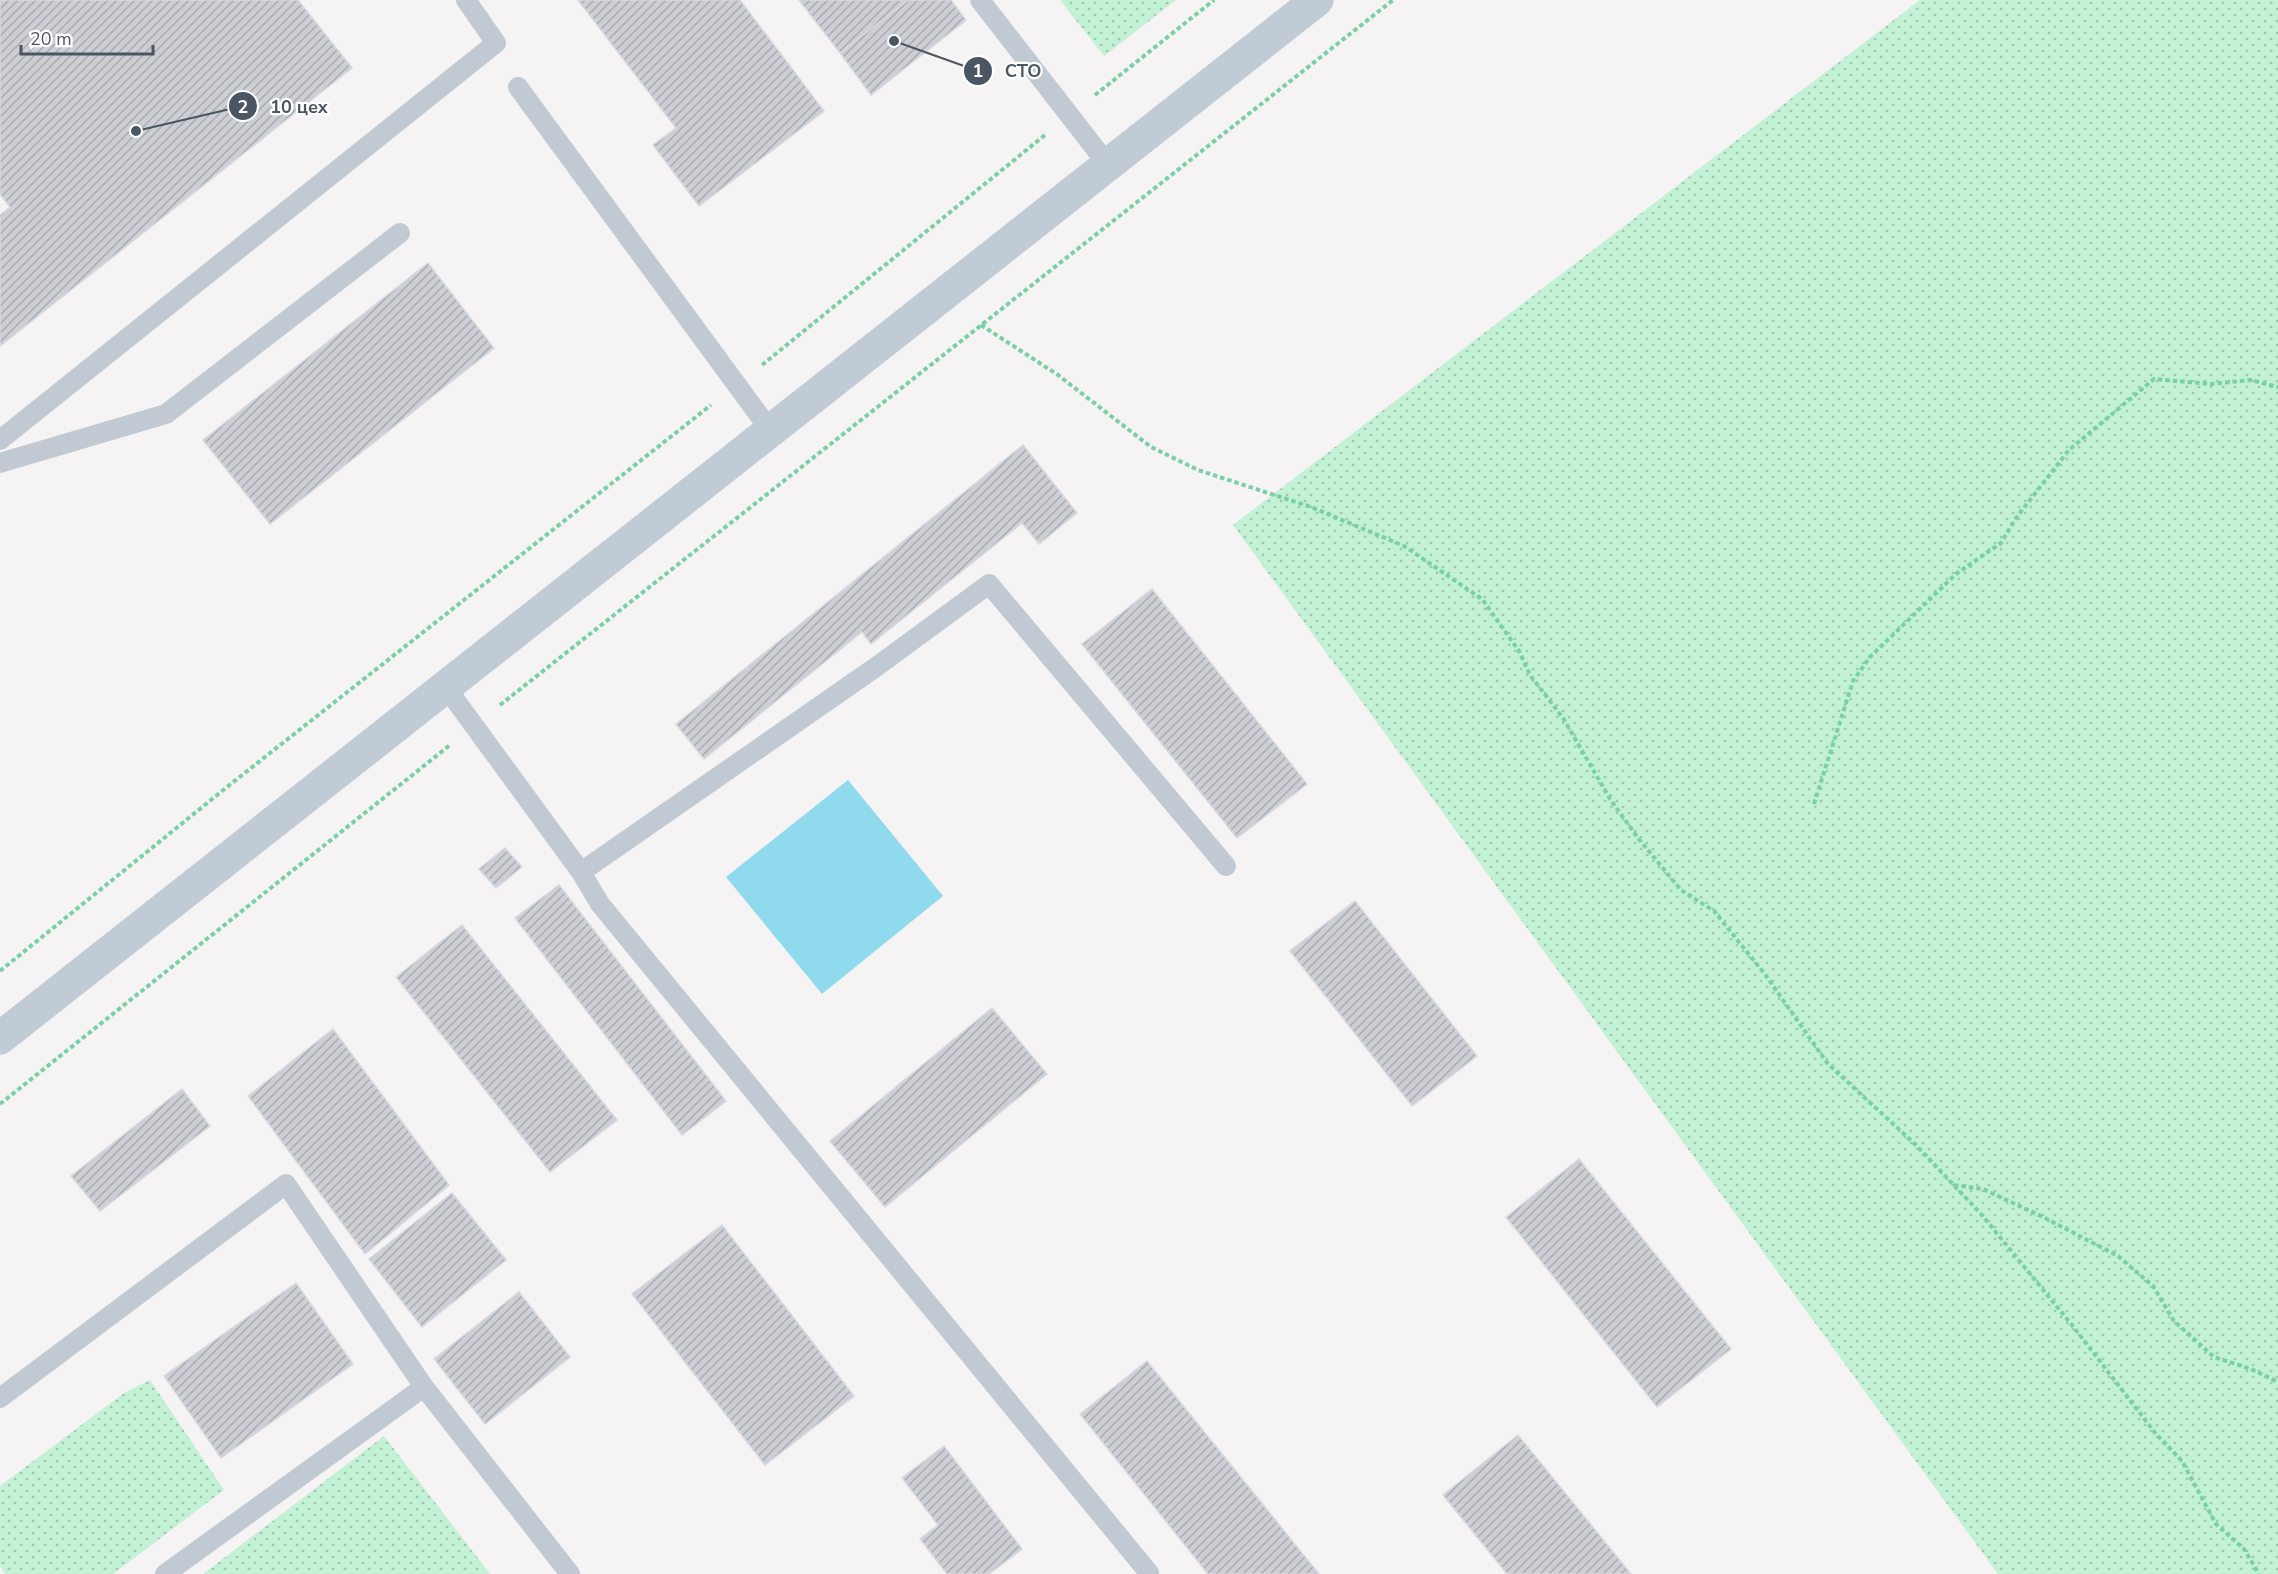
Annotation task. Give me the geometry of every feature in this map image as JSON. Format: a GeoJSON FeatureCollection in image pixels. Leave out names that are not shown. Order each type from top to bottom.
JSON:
{"type":"FeatureCollection","features":[{"type":"Feature","properties":{"kind":"main road"},"geometry":{"type":"LineString","coordinates":[[0,1038],[1317,0]]}},
{"type":"Feature","properties":{"kind":"lane"},"geometry":{"type":"LineString","coordinates":[[0,440],[496,43],[466,0]]}},
{"type":"Feature","properties":{"kind":"lane"},"geometry":{"type":"LineString","coordinates":[[980,0],[1108,165]]}},
{"type":"Feature","properties":{"kind":"lane"},"geometry":{"type":"LineString","coordinates":[[518,87],[770,430]]}},
{"type":"Feature","properties":{"kind":"lane"},"geometry":{"type":"LineString","coordinates":[[0,463],[166,414],[400,233]]}},
{"type":"Feature","properties":{"kind":"lane"},"geometry":{"type":"LineString","coordinates":[[581,872],[866,674],[989,584],[1226,866]]}},
{"type":"Feature","properties":{"kind":"lane"},"geometry":{"type":"LineString","coordinates":[[445,686],[581,872],[600,904],[1149,1574]]}},
{"type":"Feature","properties":{"kind":"lane"},"geometry":{"type":"LineString","coordinates":[[0,1398],[286,1184],[424,1386],[570,1574]]}},
{"type":"Feature","properties":{"kind":"lane"},"geometry":{"type":"LineString","coordinates":[[165,1574],[424,1386]]}},
{"type":"Feature","properties":{"kind":"path"},"geometry":{"type":"LineString","coordinates":[[756,369],[1214,0]]}},
{"type":"Feature","properties":{"kind":"path"},"geometry":{"type":"LineString","coordinates":[[0,1104],[1392,0]]}},
{"type":"Feature","properties":{"kind":"path"},"geometry":{"type":"LineString","coordinates":[[981,325],[1058,375],[1151,447],[1198,470],[1311,507],[1404,546],[1482,599],[1519,651],[1530,675],[1563,718],[1610,800],[1638,838],[1682,890],[1713,911],[1764,973],[1828,1064],[1916,1145],[1953,1184],[2073,1325],[2156,1434],[2182,1461],[2216,1524],[2244,1549],[2259,1574]]}},
{"type":"Feature","properties":{"kind":"path"},"geometry":{"type":"LineString","coordinates":[[1814,804],[1853,681],[1870,657],[1956,574],[2001,543],[2016,518],[2069,450],[2154,379],[2211,384],[2251,380],[2278,387]]}},
{"type":"Feature","properties":{"kind":"path"},"geometry":{"type":"LineString","coordinates":[[0,971],[227,787],[720,399]]}},
{"type":"Feature","properties":{"kind":"path"},"geometry":{"type":"LineString","coordinates":[[1953,1184],[1983,1189],[2118,1256],[2153,1286],[2174,1321],[2214,1358],[2251,1369],[2278,1382]]}},
{"type":"Feature","properties":{"kind":"green space"},"geometry":{"type":"Polygon","coordinates":[[[1060,0],[1176,0],[1104,56],[1060,0]]]}},
{"type":"Feature","properties":{"kind":"green space"},"geometry":{"type":"Polygon","coordinates":[[[1920,0],[2278,0],[2278,1574],[1998,1574],[1233,525],[1920,0]]]}},
{"type":"Feature","properties":{"kind":"green space"},"geometry":{"type":"Polygon","coordinates":[[[150,1380],[224,1490],[113,1574],[5,1574],[0,1566],[0,1486],[124,1393],[150,1380]]]}},
{"type":"Feature","properties":{"kind":"green space"},"geometry":{"type":"Polygon","coordinates":[[[384,1436],[490,1574],[203,1574],[384,1436]]]}},
{"type":"Feature","properties":{"kind":"water"},"geometry":{"type":"Polygon","coordinates":[[[848,780],[943,896],[822,994],[726,877],[848,780]]]}},
{"type":"Feature","properties":{"kind":"building"},"geometry":{"type":"Polygon","coordinates":[[[0,0],[298,0],[352,68],[0,346],[0,215],[10,207],[0,194],[0,0]]]}},
{"type":"Feature","properties":{"kind":"building"},"geometry":{"type":"Polygon","coordinates":[[[578,0],[740,0],[824,111],[699,206],[653,145],[676,128],[578,0]]]}},
{"type":"Feature","properties":{"kind":"building"},"geometry":{"type":"Polygon","coordinates":[[[799,0],[908,0],[840,53],[799,0]]]}},
{"type":"Feature","properties":{"kind":"building"},"geometry":{"type":"Polygon","coordinates":[[[908,0],[951,0],[966,20],[871,95],[840,53],[908,0]]]}},
{"type":"Feature","properties":{"kind":"building"},"geometry":{"type":"Polygon","coordinates":[[[428,263],[494,348],[270,524],[203,440],[428,263]]]}},
{"type":"Feature","properties":{"kind":"building"},"geometry":{"type":"Polygon","coordinates":[[[1023,445],[1077,513],[1039,544],[1022,523],[871,644],[862,632],[704,759],[676,724],[1023,445]]]}},
{"type":"Feature","properties":{"kind":"building"},"geometry":{"type":"Polygon","coordinates":[[[1152,589],[1307,784],[1237,838],[1082,644],[1152,589]]]}},
{"type":"Feature","properties":{"kind":"building"},"geometry":{"type":"Polygon","coordinates":[[[505,848],[522,867],[496,888],[479,869],[505,848]]]}},
{"type":"Feature","properties":{"kind":"building"},"geometry":{"type":"Polygon","coordinates":[[[559,885],[726,1101],[682,1135],[515,918],[559,885]]]}},
{"type":"Feature","properties":{"kind":"building"},"geometry":{"type":"Polygon","coordinates":[[[1355,901],[1477,1056],[1412,1106],[1290,951],[1355,901]]]}},
{"type":"Feature","properties":{"kind":"building"},"geometry":{"type":"Polygon","coordinates":[[[462,925],[617,1120],[550,1172],[396,977],[462,925]]]}},
{"type":"Feature","properties":{"kind":"building"},"geometry":{"type":"Polygon","coordinates":[[[992,1008],[1047,1074],[885,1207],[830,1141],[992,1008]]]}},
{"type":"Feature","properties":{"kind":"building"},"geometry":{"type":"Polygon","coordinates":[[[333,1029],[449,1185],[365,1254],[248,1096],[333,1029]]]}},
{"type":"Feature","properties":{"kind":"building"},"geometry":{"type":"Polygon","coordinates":[[[182,1089],[210,1126],[100,1211],[71,1176],[182,1089]]]}},
{"type":"Feature","properties":{"kind":"building"},"geometry":{"type":"Polygon","coordinates":[[[1579,1159],[1731,1349],[1657,1407],[1506,1217],[1579,1159]]]}},
{"type":"Feature","properties":{"kind":"building"},"geometry":{"type":"Polygon","coordinates":[[[452,1193],[506,1260],[422,1327],[369,1259],[452,1193]]]}},
{"type":"Feature","properties":{"kind":"building"},"geometry":{"type":"Polygon","coordinates":[[[722,1225],[854,1396],[765,1465],[632,1294],[722,1225]]]}},
{"type":"Feature","properties":{"kind":"building"},"geometry":{"type":"Polygon","coordinates":[[[296,1283],[353,1364],[221,1458],[164,1376],[296,1283]]]}},
{"type":"Feature","properties":{"kind":"building"},"geometry":{"type":"Polygon","coordinates":[[[519,1292],[570,1357],[485,1424],[434,1359],[519,1292]]]}},
{"type":"Feature","properties":{"kind":"building"},"geometry":{"type":"Polygon","coordinates":[[[1147,1361],[1319,1574],[1208,1574],[1080,1414],[1147,1361]]]}},
{"type":"Feature","properties":{"kind":"building"},"geometry":{"type":"Polygon","coordinates":[[[1518,1435],[1631,1574],[1507,1574],[1443,1495],[1518,1435]]]}},
{"type":"Feature","properties":{"kind":"building"},"geometry":{"type":"Polygon","coordinates":[[[944,1446],[1022,1549],[989,1574],[947,1574],[920,1539],[938,1525],[902,1478],[944,1446]]]}},
{"type":"Feature","properties":{"kind":"place","name":"СТО"},"geometry":{"type":"Point","coordinates":[894,41]}},
{"type":"Feature","properties":{"kind":"place","name":"10 цех"},"geometry":{"type":"Point","coordinates":[136,131]}}]}
